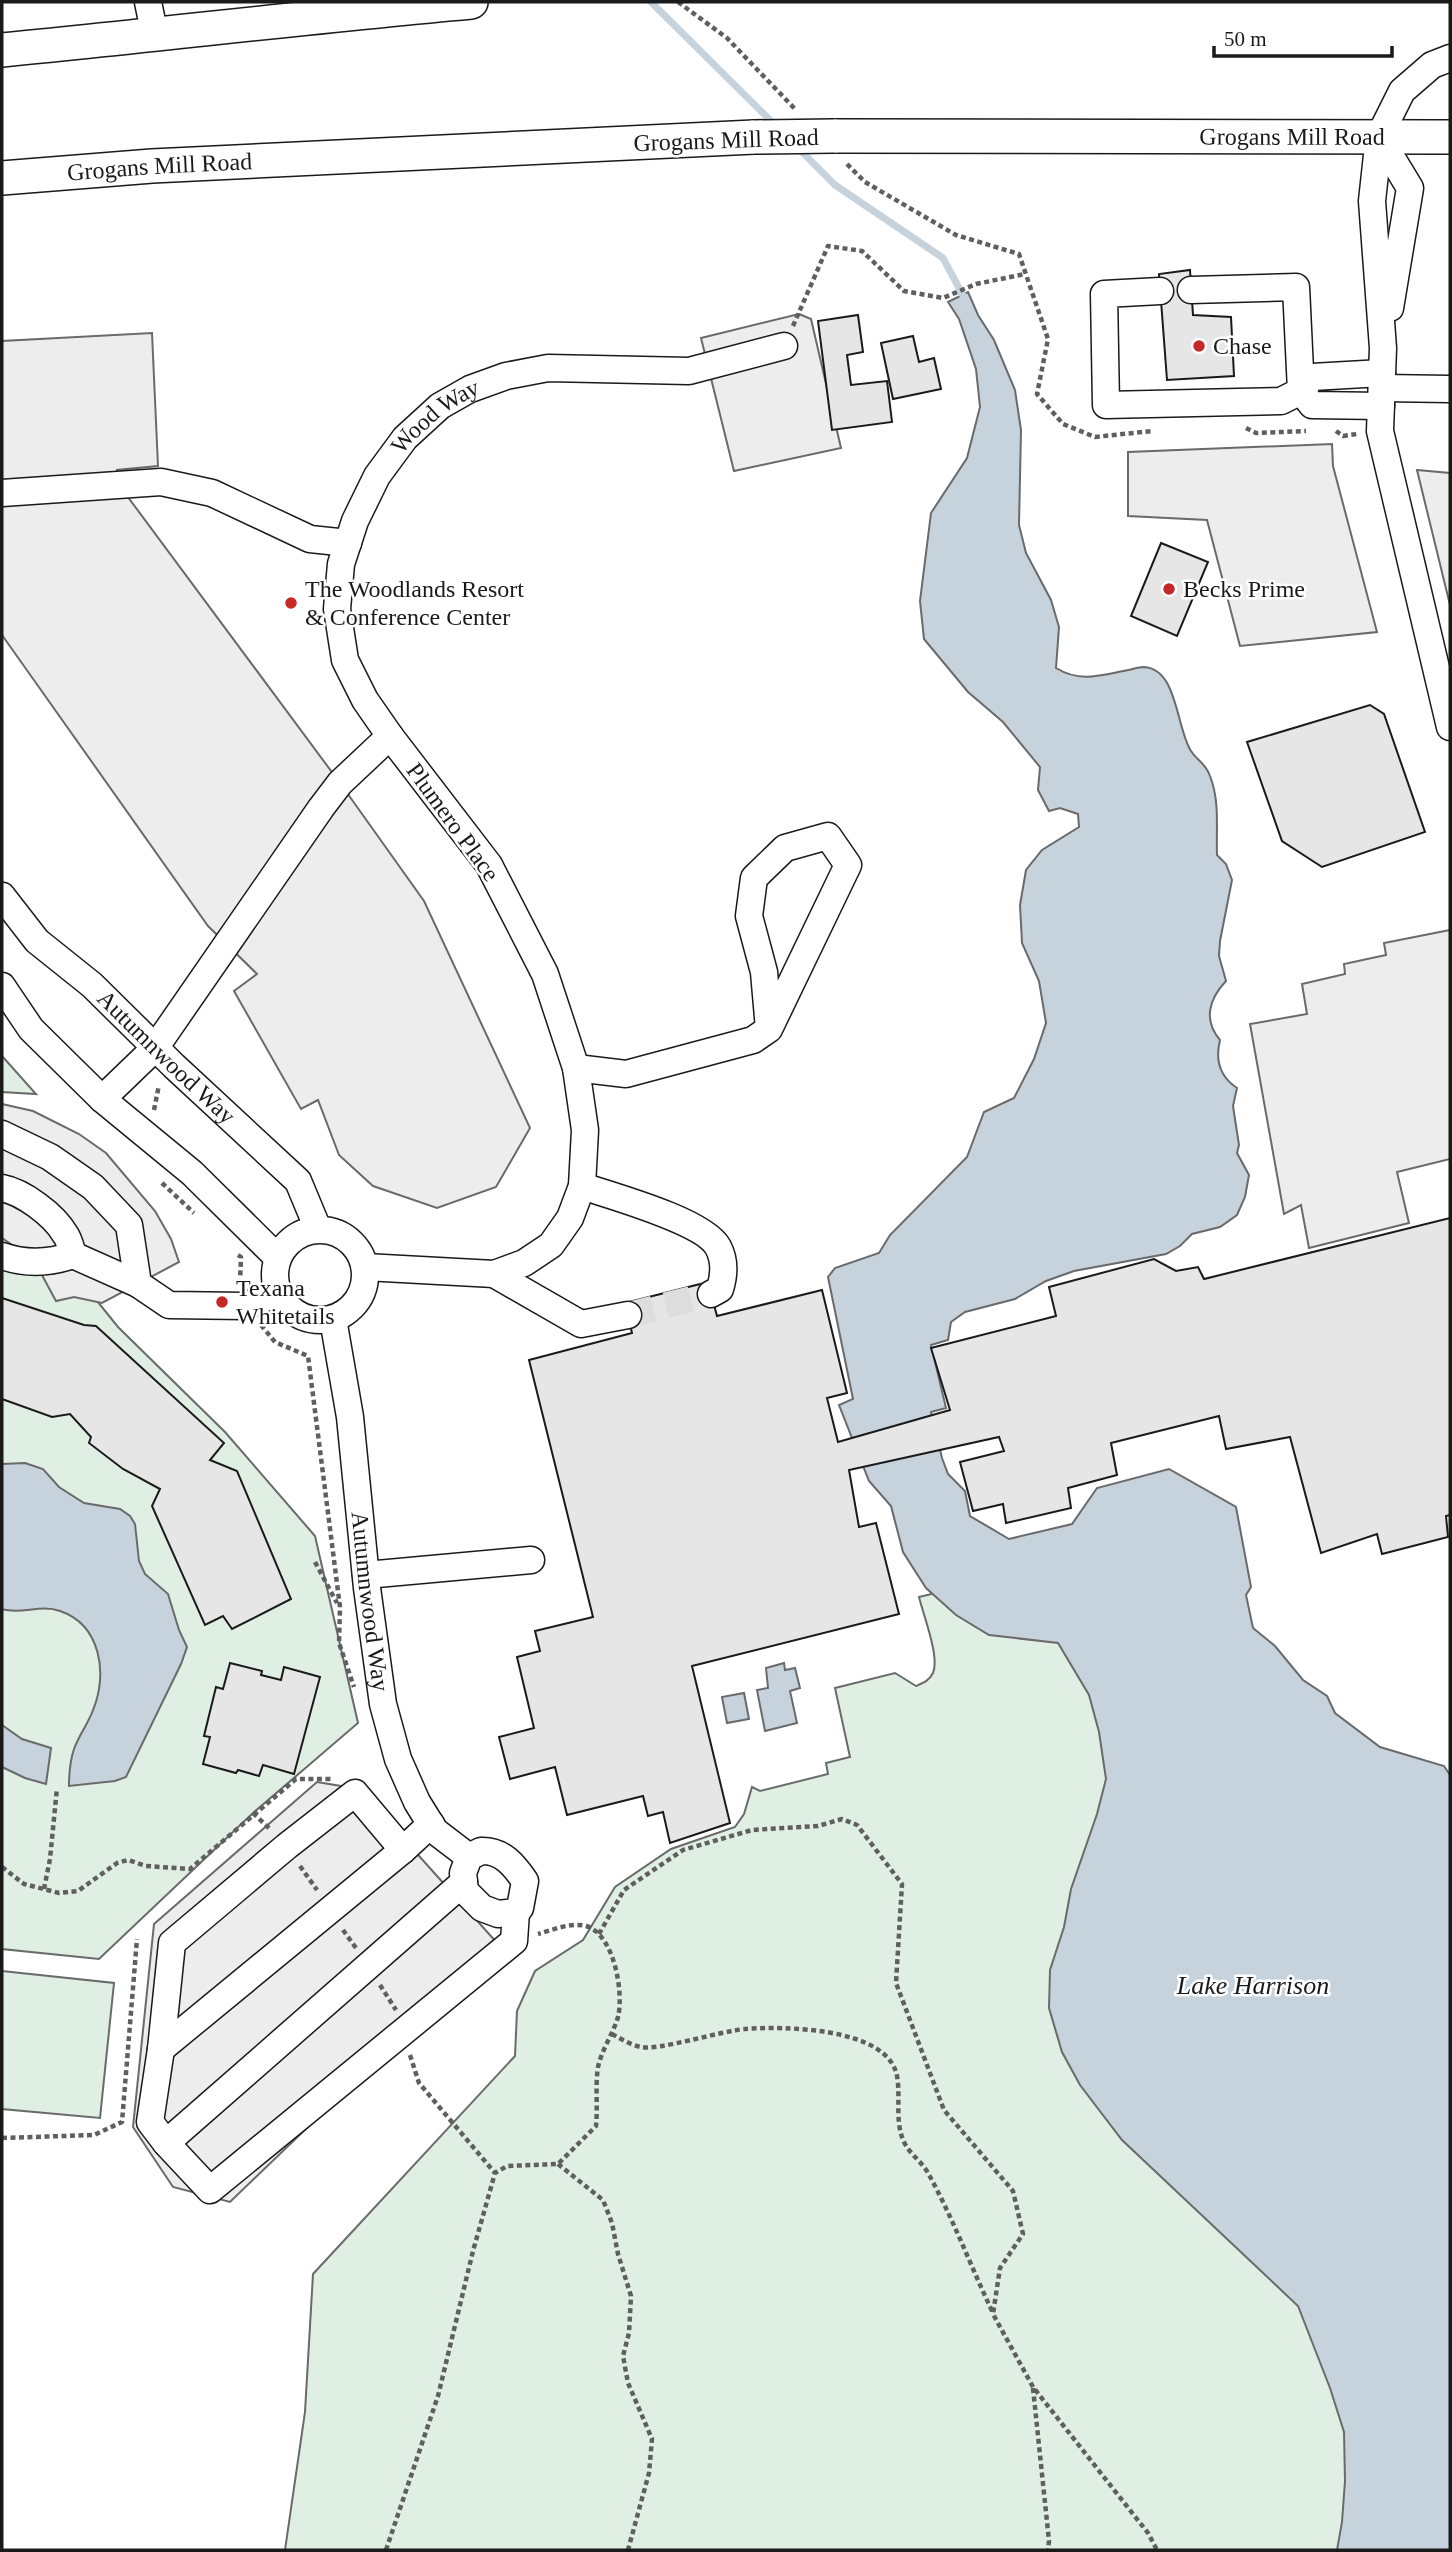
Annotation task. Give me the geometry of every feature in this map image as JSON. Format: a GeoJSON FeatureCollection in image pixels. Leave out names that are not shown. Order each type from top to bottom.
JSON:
{"type":"FeatureCollection","features":[{"type":"Feature","properties":{"kind":"main road"},"geometry":{"type":"LineString","coordinates":[[2,50],[471,2]]}},
{"type":"Feature","properties":{"kind":"main road","name":"Grogans Mill Road"},"geometry":{"type":"LineString","coordinates":[[2,178],[152,166],[754,137],[840,150],[1450,137]]}},
{"type":"Feature","properties":{"kind":"street"},"geometry":{"type":"LineString","coordinates":[[149,2],[155,36]]}},
{"type":"Feature","properties":{"kind":"street"},"geometry":{"type":"LineString","coordinates":[[1450,58],[1432,65],[1402,91],[1379,137],[1372,201],[1382,389],[1450,727]]}},
{"type":"Feature","properties":{"kind":"street"},"geometry":{"type":"LineString","coordinates":[[1379,137],[1410,188],[1382,389]]}},
{"type":"Feature","properties":{"kind":"street"},"geometry":{"type":"LineString","coordinates":[[1191,290],[1296,286],[1301,391],[1312,405],[1382,389],[1450,389]]}},
{"type":"Feature","properties":{"kind":"street"},"geometry":{"type":"LineString","coordinates":[[1160,291],[1104,294],[1106,405],[1281,401],[1301,391]]}},
{"type":"Feature","properties":{"kind":"street","name":"Wood Way"},"geometry":{"type":"LineString","coordinates":[[390,736],[365,700],[345,660],[337,609],[341,564],[348,542],[377,476],[405,438],[440,407],[470,389],[506,376],[548,368],[689,370],[784,346]]}},
{"type":"Feature","properties":{"kind":"street"},"geometry":{"type":"LineString","coordinates":[[2,493],[161,482],[212,493],[310,538],[348,542]]}},
{"type":"Feature","properties":{"kind":"street","name":"Plumero Place"},"geometry":{"type":"LineString","coordinates":[[102,1099],[155,1048],[340,783],[390,736],[489,865],[545,974],[576,1068],[585,1130],[582,1186],[570,1218],[551,1245],[524,1263],[494,1274],[365,1267]]}},
{"type":"Feature","properties":{"kind":"street"},"geometry":{"type":"LineString","coordinates":[[576,1068],[626,1074],[753,1040],[769,1029],[848,865],[828,836],[785,848],[754,878],[749,916],[764,972],[769,1029]]}},
{"type":"Feature","properties":{"kind":"street","name":"Autumnwood Way"},"geometry":{"type":"LineString","coordinates":[[2,896],[37,940],[92,985],[155,1048],[298,1181],[318,1229]]}},
{"type":"Feature","properties":{"kind":"street"},"geometry":{"type":"LineString","coordinates":[[2,986],[31,1029],[102,1099],[141,1134],[192,1173],[278,1257]]}},
{"type":"Feature","properties":{"kind":"street"},"geometry":{"type":"LineString","coordinates":[[2,1134],[50,1157],[93,1187],[129,1225],[138,1284]]}},
{"type":"Feature","properties":{"kind":"street"},"geometry":{"type":"LineString","coordinates":[[582,1186],[691,1224],[718,1246],[724,1274],[720,1289],[711,1294]]}},
{"type":"Feature","properties":{"kind":"street"},"geometry":{"type":"LineString","coordinates":[[2,1188],[11,1190],[41,1208],[66,1234],[73,1255]]}},
{"type":"Feature","properties":{"kind":"street"},"geometry":{"type":"LineString","coordinates":[[318,1229],[345,1236],[360,1252],[365,1267],[366,1277],[358,1300],[347,1312],[333,1319],[314,1320],[299,1316],[286,1306],[278,1293],[274,1273],[278,1257],[293,1237],[318,1229]]}},
{"type":"Feature","properties":{"kind":"street"},"geometry":{"type":"LineString","coordinates":[[2,1256],[18,1262],[57,1261],[73,1255],[138,1284],[169,1305],[245,1306],[278,1293]]}},
{"type":"Feature","properties":{"kind":"street"},"geometry":{"type":"LineString","coordinates":[[494,1274],[581,1324],[628,1315]]}},
{"type":"Feature","properties":{"kind":"street","name":"Autumnwood Way"},"geometry":{"type":"LineString","coordinates":[[333,1319],[350,1417],[366,1575],[383,1704],[398,1759],[417,1802],[435,1831],[467,1869],[465,1891],[482,1908],[498,1914],[516,1912]]}},
{"type":"Feature","properties":{"kind":"street"},"geometry":{"type":"LineString","coordinates":[[366,1575],[531,1560]]}},
{"type":"Feature","properties":{"kind":"street"},"geometry":{"type":"LineString","coordinates":[[166,2143],[467,1869],[481,1851],[493,1851],[514,1865],[525,1881],[520,1908],[516,1912],[514,1941],[210,2190],[166,2143],[150,2122],[172,1943],[287,1846],[355,1793],[403,1850]]}},
{"type":"Feature","properties":{"kind":"street"},"geometry":{"type":"LineString","coordinates":[[161,2049],[431,1824]]}},
{"type":"Feature","properties":{"kind":"path"},"geometry":{"type":"LineString","coordinates":[[677,2],[727,38],[801,115]]}},
{"type":"Feature","properties":{"kind":"path"},"geometry":{"type":"LineString","coordinates":[[840,150],[865,182],[956,235],[1019,254],[1048,339],[1037,394],[1063,425],[1095,437],[1158,430]]}},
{"type":"Feature","properties":{"kind":"path"},"geometry":{"type":"LineString","coordinates":[[784,346],[828,246],[863,251],[904,291],[943,298],[975,285],[1026,274]]}},
{"type":"Feature","properties":{"kind":"path"},"geometry":{"type":"LineString","coordinates":[[1333,429],[1343,436],[1382,389]]}},
{"type":"Feature","properties":{"kind":"path"},"geometry":{"type":"LineString","coordinates":[[1245,427],[1256,433],[1307,430]]}},
{"type":"Feature","properties":{"kind":"path"},"geometry":{"type":"LineString","coordinates":[[154,1176],[202,1221]]}},
{"type":"Feature","properties":{"kind":"path"},"geometry":{"type":"LineString","coordinates":[[231,1248],[241,1257],[239,1279],[245,1306],[275,1342],[308,1356],[340,1607],[339,1643],[354,1688]]}},
{"type":"Feature","properties":{"kind":"path"},"geometry":{"type":"LineString","coordinates":[[315,1562],[340,1607]]}},
{"type":"Feature","properties":{"kind":"path"},"geometry":{"type":"LineString","coordinates":[[2,1867],[24,1884],[59,1893],[78,1891],[117,1863],[128,1860],[146,1866],[190,1868],[296,1779],[344,1779]]}},
{"type":"Feature","properties":{"kind":"path"},"geometry":{"type":"LineString","coordinates":[[44,1889],[49,1867],[57,1788]]}},
{"type":"Feature","properties":{"kind":"path"},"geometry":{"type":"LineString","coordinates":[[598,1934],[624,1890],[683,1850],[752,1830],[818,1826],[842,1819],[857,1825],[902,1884],[896,1983],[944,2110],[1013,2191],[1023,2234],[1000,2268],[993,2314]]}},
{"type":"Feature","properties":{"kind":"path"},"geometry":{"type":"LineString","coordinates":[[514,1941],[575,1925],[586,1926],[598,1934],[616,1969],[620,1987],[618,2016],[602,2053],[598,2070],[596,2126],[558,2164]]}},
{"type":"Feature","properties":{"kind":"path"},"geometry":{"type":"LineString","coordinates":[[2,2138],[94,2135],[122,2122],[137,1939]]}},
{"type":"Feature","properties":{"kind":"path"},"geometry":{"type":"LineString","coordinates":[[611,2034],[634,2045],[648,2048],[716,2032],[787,2027],[837,2034],[881,2052],[890,2059],[897,2076],[898,2119],[904,2142],[927,2172],[993,2314],[1033,2387],[1148,2533],[1157,2550]]}},
{"type":"Feature","properties":{"kind":"path"},"geometry":{"type":"LineString","coordinates":[[386,2550],[438,2396],[495,2173],[507,2166],[558,2164],[603,2200],[612,2223],[631,2296],[629,2333],[624,2356],[628,2383],[652,2439],[649,2473],[628,2550]]}},
{"type":"Feature","properties":{"kind":"path"},"geometry":{"type":"LineString","coordinates":[[1033,2387],[1048,2550]]}},
{"type":"Feature","properties":{"kind":"green space"},"geometry":{"type":"Polygon","coordinates":[[[2,1056],[36,1094],[2,1092],[2,1056]]]}},
{"type":"Feature","properties":{"kind":"green space"},"geometry":{"type":"Polygon","coordinates":[[[2,1216],[48,1240],[118,1327],[225,1432],[315,1536],[358,1723],[253,1813],[99,1959],[2,1949],[2,1216]]]}},
{"type":"Feature","properties":{"kind":"green space"},"geometry":{"type":"Polygon","coordinates":[[[1007,1576],[1043,1581],[1450,2550],[285,2550],[305,2412],[313,2274],[515,2056],[517,2011],[535,1971],[583,1940],[615,1887],[671,1849],[735,1827],[744,1814],[752,1787],[760,1791],[828,1774],[826,1763],[850,1757],[835,1688],[895,1673],[916,1686],[928,1680],[933,1673],[933,1646],[919,1597],[1007,1576]]]}},
{"type":"Feature","properties":{"kind":"green space"},"geometry":{"type":"Polygon","coordinates":[[[2,1971],[114,1983],[100,2118],[2,2109],[2,1971]]]}},
{"type":"Feature","properties":{"kind":"shaded area"},"geometry":{"type":"Polygon","coordinates":[[[799,314],[811,319],[841,448],[734,471],[701,338],[799,314]]]}},
{"type":"Feature","properties":{"kind":"shaded area"},"geometry":{"type":"Polygon","coordinates":[[[152,333],[158,466],[117,470],[119,485],[424,901],[530,1128],[496,1187],[437,1208],[373,1186],[339,1155],[318,1100],[301,1109],[234,991],[257,974],[208,926],[2,635],[2,341],[152,333]]]}},
{"type":"Feature","properties":{"kind":"shaded area"},"geometry":{"type":"Polygon","coordinates":[[[1332,444],[1333,466],[1377,632],[1240,646],[1207,520],[1128,516],[1128,452],[1332,444]]]}},
{"type":"Feature","properties":{"kind":"shaded area"},"geometry":{"type":"Polygon","coordinates":[[[1417,470],[1450,473],[1450,605],[1417,470]]]}},
{"type":"Feature","properties":{"kind":"shaded area"},"geometry":{"type":"Polygon","coordinates":[[[1450,930],[1450,1159],[1397,1172],[1409,1223],[1309,1248],[1301,1205],[1284,1214],[1250,1024],[1307,1014],[1302,984],[1345,974],[1344,964],[1386,955],[1384,943],[1450,930]]]}},
{"type":"Feature","properties":{"kind":"shaded area"},"geometry":{"type":"Polygon","coordinates":[[[2,1104],[33,1111],[79,1134],[106,1153],[155,1211],[171,1239],[179,1262],[102,1303],[74,1297],[56,1301],[42,1275],[21,1251],[2,1238],[2,1104]]]}},
{"type":"Feature","properties":{"kind":"shaded area"},"geometry":{"type":"Polygon","coordinates":[[[317,1782],[359,1789],[498,1944],[230,2202],[173,2187],[133,2127],[154,1924],[317,1782]]]}},
{"type":"Feature","properties":{"kind":"water","name":"Lake Harrison"},"geometry":{"type":"Polygon","coordinates":[[[968,292],[978,315],[994,340],[1015,390],[1021,430],[1019,525],[1026,553],[1051,600],[1059,627],[1056,668],[1082,677],[1142,667],[1155,670],[1170,688],[1186,741],[1210,776],[1216,805],[1217,855],[1226,864],[1232,880],[1219,956],[1226,981],[1212,1002],[1210,1017],[1211,1025],[1220,1040],[1218,1061],[1222,1073],[1237,1088],[1233,1106],[1239,1145],[1237,1153],[1249,1175],[1245,1197],[1237,1215],[1220,1227],[1192,1234],[1180,1246],[1166,1254],[1074,1271],[1046,1281],[1015,1299],[965,1312],[951,1322],[948,1340],[931,1345],[946,1408],[931,1412],[948,1474],[965,1491],[970,1516],[1009,1539],[1072,1524],[1097,1488],[1169,1469],[1236,1507],[1251,1587],[1246,1595],[1253,1628],[1275,1646],[1303,1680],[1327,1696],[1335,1713],[1380,1747],[1444,1766],[1450,1775],[1450,2550],[1337,2550],[1345,2481],[1344,2432],[1298,2306],[1122,2140],[1080,2085],[1062,2052],[1049,2008],[1050,1970],[1064,1927],[1071,1889],[1106,1779],[1099,1732],[1089,1695],[1058,1643],[989,1635],[956,1615],[926,1588],[903,1552],[891,1506],[869,1481],[839,1405],[853,1399],[828,1277],[835,1268],[879,1253],[890,1235],[967,1157],[984,1112],[1014,1098],[1034,1059],[1046,1023],[1039,981],[1022,943],[1020,905],[1026,870],[1042,850],[1079,827],[1078,814],[1060,808],[1049,811],[1038,790],[1040,767],[1003,722],[968,692],[924,639],[920,601],[931,513],[967,458],[980,407],[976,369],[959,319],[948,302],[968,292]]]}},
{"type":"Feature","properties":{"kind":"water"},"geometry":{"type":"Polygon","coordinates":[[[25,1463],[43,1469],[59,1487],[84,1503],[120,1509],[130,1516],[135,1524],[139,1561],[145,1574],[168,1594],[187,1647],[126,1777],[115,1781],[69,1786],[73,1754],[93,1710],[100,1681],[98,1652],[85,1627],[74,1618],[53,1609],[2,1609],[2,1464],[25,1463]]]}},
{"type":"Feature","properties":{"kind":"water"},"geometry":{"type":"Polygon","coordinates":[[[784,1663],[785,1670],[795,1668],[800,1688],[790,1691],[797,1723],[765,1731],[757,1690],[768,1688],[766,1668],[784,1663]]]}},
{"type":"Feature","properties":{"kind":"water"},"geometry":{"type":"Polygon","coordinates":[[[744,1693],[749,1719],[727,1723],[722,1697],[744,1693]]]}},
{"type":"Feature","properties":{"kind":"water"},"geometry":{"type":"Polygon","coordinates":[[[2,1725],[22,1739],[51,1748],[46,1784],[2,1767],[2,1725]]]}},
{"type":"Feature","properties":{"kind":"building","name":"Chase"},"geometry":{"type":"Polygon","coordinates":[[[1190,270],[1193,315],[1231,317],[1234,376],[1167,380],[1159,274],[1190,270]]]}},
{"type":"Feature","properties":{"kind":"building"},"geometry":{"type":"Polygon","coordinates":[[[858,315],[863,352],[847,355],[851,385],[887,381],[892,422],[832,430],[818,321],[858,315]]]}},
{"type":"Feature","properties":{"kind":"building"},"geometry":{"type":"Polygon","coordinates":[[[913,336],[919,362],[934,358],[941,389],[893,399],[881,343],[913,336]]]}},
{"type":"Feature","properties":{"kind":"building","name":"Becks Prime"},"geometry":{"type":"Polygon","coordinates":[[[1161,543],[1208,562],[1177,636],[1131,616],[1161,543]]]}},
{"type":"Feature","properties":{"kind":"building"},"geometry":{"type":"Polygon","coordinates":[[[1370,705],[1384,714],[1425,832],[1322,867],[1282,841],[1247,742],[1370,705]]]}},
{"type":"Feature","properties":{"kind":"building"},"geometry":{"type":"Polygon","coordinates":[[[1450,1218],[1450,1515],[1446,1516],[1448,1537],[1382,1554],[1377,1534],[1321,1553],[1290,1437],[1226,1449],[1219,1416],[1111,1443],[1117,1475],[1068,1488],[1071,1508],[1006,1523],[1003,1504],[973,1511],[960,1462],[1004,1451],[999,1437],[849,1470],[859,1527],[876,1523],[899,1614],[692,1666],[730,1823],[670,1843],[663,1812],[648,1816],[643,1796],[567,1815],[555,1767],[510,1779],[499,1737],[534,1728],[517,1657],[540,1651],[535,1631],[593,1617],[529,1360],[632,1333],[625,1303],[708,1282],[717,1316],[822,1290],[847,1393],[827,1398],[838,1442],[950,1410],[931,1348],[1056,1316],[1049,1287],[1154,1259],[1176,1271],[1198,1267],[1204,1279],[1450,1218]]]}},
{"type":"Feature","properties":{"kind":"building"},"geometry":{"type":"Polygon","coordinates":[[[2,1298],[84,1325],[96,1326],[224,1443],[210,1460],[237,1471],[291,1599],[232,1629],[223,1616],[205,1625],[152,1506],[160,1489],[123,1469],[89,1443],[91,1437],[70,1414],[52,1417],[2,1399],[2,1298]]]}},
{"type":"Feature","properties":{"kind":"building"},"geometry":{"type":"Polygon","coordinates":[[[230,1663],[262,1671],[261,1675],[281,1680],[284,1667],[320,1677],[294,1774],[263,1765],[259,1776],[203,1764],[210,1737],[204,1736],[216,1687],[223,1689],[230,1663]]]}},
{"type":"Feature","properties":{"kind":"waterway"},"geometry":{"type":"LineString","coordinates":[[651,2],[775,125]]}},
{"type":"Feature","properties":{"kind":"waterway"},"geometry":{"type":"LineString","coordinates":[[798,148],[835,185],[943,258],[967,303]]}},
{"type":"Feature","properties":{"kind":"tunnel"},"geometry":{"type":"LineString","coordinates":[[628,1315],[711,1294]]}},
{"type":"Feature","properties":{"kind":"place","name":"Chase"},"geometry":{"type":"Point","coordinates":[1199,346]}},
{"type":"Feature","properties":{"kind":"place","name":"Becks Prime"},"geometry":{"type":"Point","coordinates":[1169,589]}},
{"type":"Feature","properties":{"kind":"place","name":"The Woodlands Resort & Conference Center"},"geometry":{"type":"Point","coordinates":[291,603]}},
{"type":"Feature","properties":{"kind":"place","name":"Texana Whitetails"},"geometry":{"type":"Point","coordinates":[222,1302]}}]}
